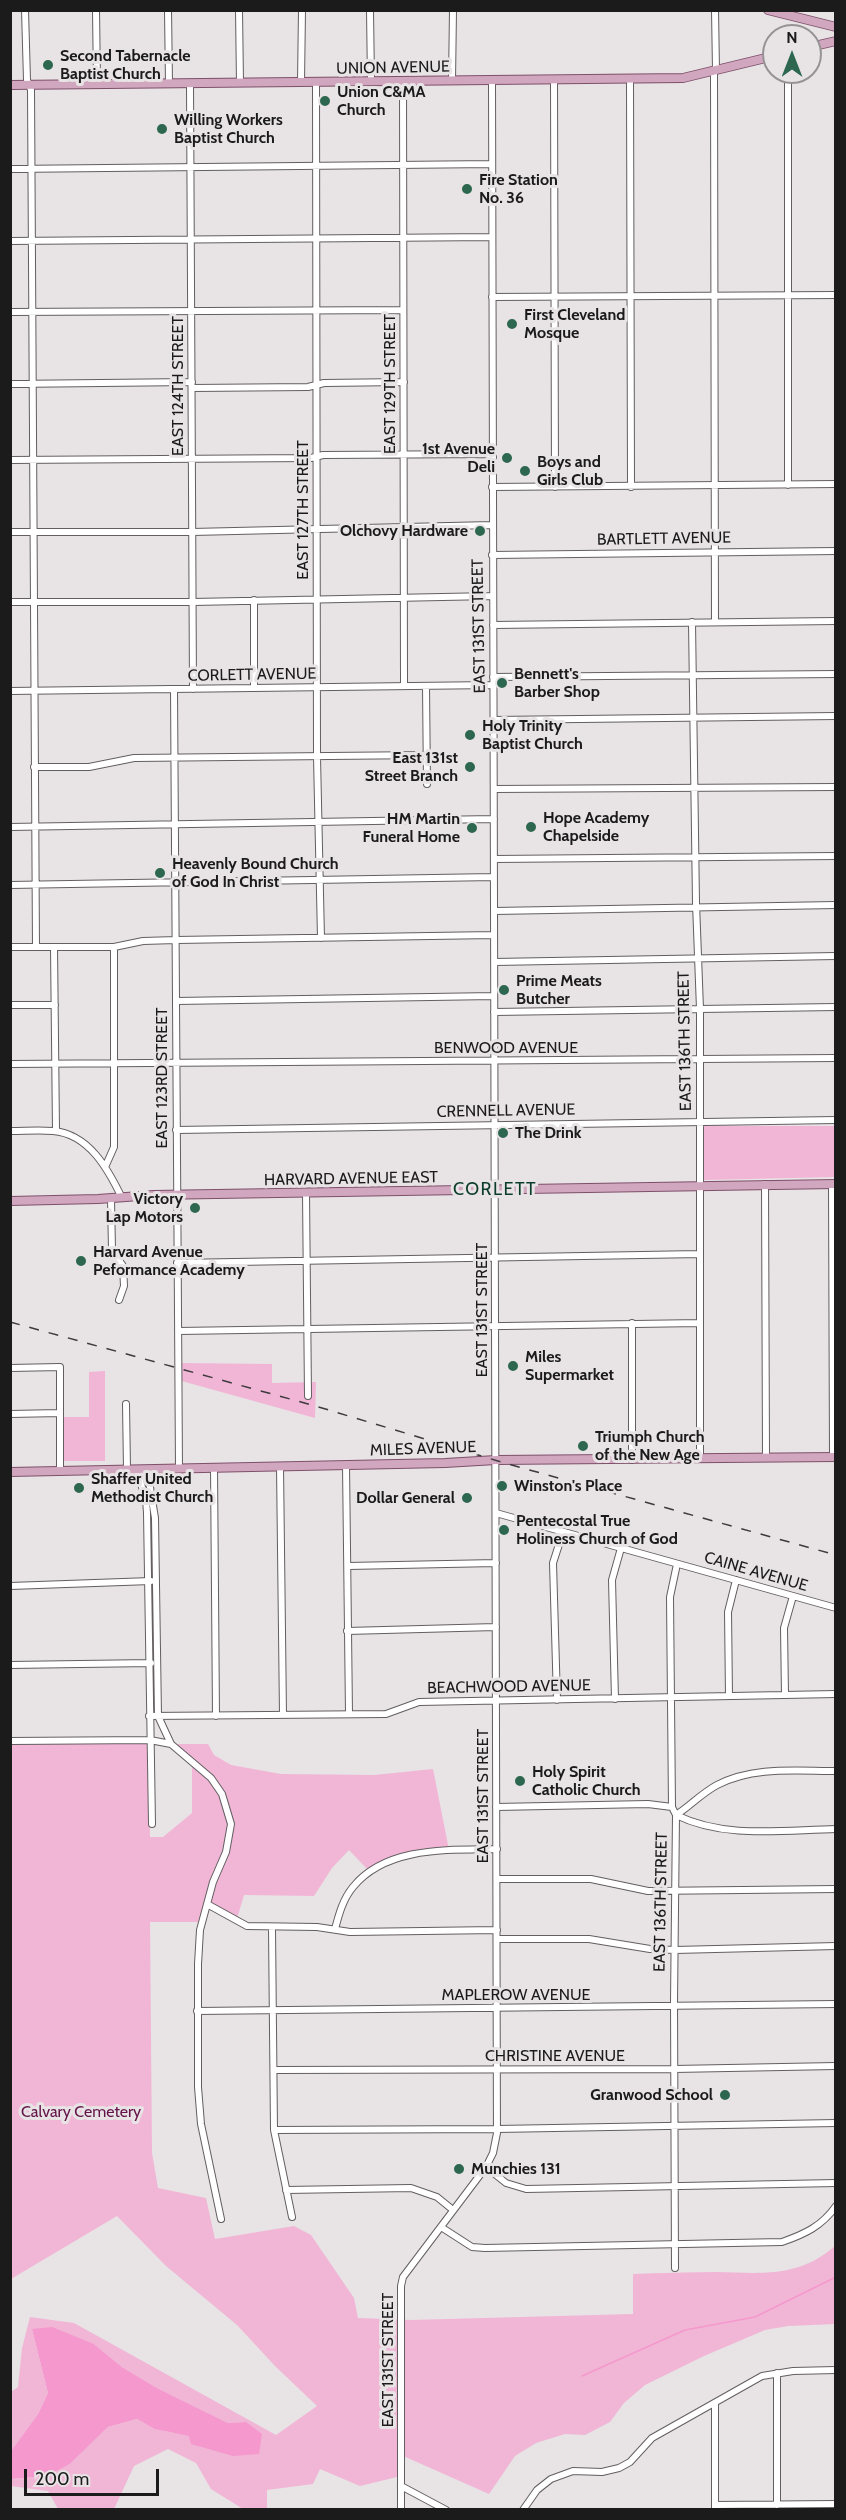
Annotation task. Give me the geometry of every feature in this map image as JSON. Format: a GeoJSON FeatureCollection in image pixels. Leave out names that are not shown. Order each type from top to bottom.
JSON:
{"type":"FeatureCollection","features":[{"type":"Feature","properties":{"kind":"main road"},"geometry":{"type":"LineString","coordinates":[[768,10],[789,13],[836,27]]}},
{"type":"Feature","properties":{"kind":"main road","name":"UNION AVENUE"},"geometry":{"type":"LineString","coordinates":[[10,85],[683,78],[762,59]]}},
{"type":"Feature","properties":{"kind":"main road","name":"HARVARD AVENUE EAST"},"geometry":{"type":"LineString","coordinates":[[10,1201],[177,1195],[834,1184]]}},
{"type":"Feature","properties":{"kind":"main road","name":"MILES AVENUE"},"geometry":{"type":"LineString","coordinates":[[10,1472],[496,1460],[834,1457]]}},
{"type":"Feature","properties":{"kind":"street"},"geometry":{"type":"LineString","coordinates":[[25,10],[32,169],[32,602],[36,947]]}},
{"type":"Feature","properties":{"kind":"street"},"geometry":{"type":"LineString","coordinates":[[96,10],[97,84]]}},
{"type":"Feature","properties":{"kind":"street"},"geometry":{"type":"LineString","coordinates":[[168,10],[169,84]]}},
{"type":"Feature","properties":{"kind":"street"},"geometry":{"type":"LineString","coordinates":[[239,10],[240,83]]}},
{"type":"Feature","properties":{"kind":"street"},"geometry":{"type":"LineString","coordinates":[[301,82],[302,10]]}},
{"type":"Feature","properties":{"kind":"street"},"geometry":{"type":"LineString","coordinates":[[370,10],[371,82]]}},
{"type":"Feature","properties":{"kind":"street"},"geometry":{"type":"LineString","coordinates":[[452,81],[453,10]]}},
{"type":"Feature","properties":{"kind":"street"},"geometry":{"type":"LineString","coordinates":[[715,622],[713,295],[716,10]]}},
{"type":"Feature","properties":{"kind":"street"},"geometry":{"type":"LineString","coordinates":[[554,79],[555,487]]}},
{"type":"Feature","properties":{"kind":"street"},"geometry":{"type":"LineString","coordinates":[[630,79],[631,487]]}},
{"type":"Feature","properties":{"kind":"street","name":"EAST 131ST STREET"},"geometry":{"type":"LineString","coordinates":[[401,2510],[401,2286],[406,2272],[486,2167],[496,2143],[497,2129],[492,80]]}},
{"type":"Feature","properties":{"kind":"street","name":"EAST 129TH STREET"},"geometry":{"type":"LineString","coordinates":[[403,81],[404,686]]}},
{"type":"Feature","properties":{"kind":"street","name":"EAST 127TH STREET"},"geometry":{"type":"LineString","coordinates":[[316,82],[317,757],[321,938]]}},
{"type":"Feature","properties":{"kind":"street","name":"EAST 124TH STREET"},"geometry":{"type":"LineString","coordinates":[[189,84],[193,689]]}},
{"type":"Feature","properties":{"kind":"street"},"geometry":{"type":"LineString","coordinates":[[788,84],[786,295],[788,485]]}},
{"type":"Feature","properties":{"kind":"street"},"geometry":{"type":"LineString","coordinates":[[10,169],[492,164]]}},
{"type":"Feature","properties":{"kind":"street"},"geometry":{"type":"LineString","coordinates":[[10,241],[492,237]]}},
{"type":"Feature","properties":{"kind":"street"},"geometry":{"type":"LineString","coordinates":[[492,297],[836,295]]}},
{"type":"Feature","properties":{"kind":"street"},"geometry":{"type":"LineString","coordinates":[[10,312],[403,310]]}},
{"type":"Feature","properties":{"kind":"street"},"geometry":{"type":"LineString","coordinates":[[10,384],[316,385],[404,382]]}},
{"type":"Feature","properties":{"kind":"street"},"geometry":{"type":"LineString","coordinates":[[10,460],[191,460],[323,455],[492,454]]}},
{"type":"Feature","properties":{"kind":"street"},"geometry":{"type":"LineString","coordinates":[[492,487],[836,484]]}},
{"type":"Feature","properties":{"kind":"street"},"geometry":{"type":"LineString","coordinates":[[10,532],[192,532],[492,525]]}},
{"type":"Feature","properties":{"kind":"street","name":"BARTLETT AVENUE"},"geometry":{"type":"LineString","coordinates":[[492,555],[836,551]]}},
{"type":"Feature","properties":{"kind":"street"},"geometry":{"type":"LineString","coordinates":[[10,602],[193,602],[492,596]]}},
{"type":"Feature","properties":{"kind":"street"},"geometry":{"type":"LineString","coordinates":[[254,600],[254,688]]}},
{"type":"Feature","properties":{"kind":"street"},"geometry":{"type":"LineString","coordinates":[[493,625],[836,621]]}},
{"type":"Feature","properties":{"kind":"street","name":"EAST 136TH STREET"},"geometry":{"type":"LineString","coordinates":[[692,622],[697,958],[700,1009],[700,1459]]}},
{"type":"Feature","properties":{"kind":"street"},"geometry":{"type":"LineString","coordinates":[[493,677],[836,674]]}},
{"type":"Feature","properties":{"kind":"street","name":"CORLETT AVENUE"},"geometry":{"type":"LineString","coordinates":[[10,691],[494,685]]}},
{"type":"Feature","properties":{"kind":"street"},"geometry":{"type":"LineString","coordinates":[[426,686],[427,784]]}},
{"type":"Feature","properties":{"kind":"street","name":"EAST 123RD STREET"},"geometry":{"type":"LineString","coordinates":[[174,689],[179,1468]]}},
{"type":"Feature","properties":{"kind":"street"},"geometry":{"type":"LineString","coordinates":[[494,720],[836,716]]}},
{"type":"Feature","properties":{"kind":"street"},"geometry":{"type":"LineString","coordinates":[[34,767],[89,767],[134,758],[427,755]]}},
{"type":"Feature","properties":{"kind":"street"},"geometry":{"type":"LineString","coordinates":[[494,789],[836,787]]}},
{"type":"Feature","properties":{"kind":"street"},"geometry":{"type":"LineString","coordinates":[[10,827],[494,819]]}},
{"type":"Feature","properties":{"kind":"street"},"geometry":{"type":"LineString","coordinates":[[494,859],[836,856]]}},
{"type":"Feature","properties":{"kind":"street"},"geometry":{"type":"LineString","coordinates":[[10,885],[494,877]]}},
{"type":"Feature","properties":{"kind":"street"},"geometry":{"type":"LineString","coordinates":[[494,912],[836,905]]}},
{"type":"Feature","properties":{"kind":"street"},"geometry":{"type":"LineString","coordinates":[[10,947],[114,947],[143,941],[176,940],[494,935]]}},
{"type":"Feature","properties":{"kind":"street"},"geometry":{"type":"LineString","coordinates":[[54,947],[56,1131]]}},
{"type":"Feature","properties":{"kind":"street"},"geometry":{"type":"LineString","coordinates":[[106,1165],[114,1147],[114,947]]}},
{"type":"Feature","properties":{"kind":"street"},"geometry":{"type":"LineString","coordinates":[[494,962],[836,956]]}},
{"type":"Feature","properties":{"kind":"street"},"geometry":{"type":"LineString","coordinates":[[176,1001],[494,996]]}},
{"type":"Feature","properties":{"kind":"street"},"geometry":{"type":"LineString","coordinates":[[10,1005],[55,1005]]}},
{"type":"Feature","properties":{"kind":"street"},"geometry":{"type":"LineString","coordinates":[[494,1012],[836,1007]]}},
{"type":"Feature","properties":{"kind":"street","name":"BENWOOD AVENUE"},"geometry":{"type":"LineString","coordinates":[[10,1064],[176,1065],[836,1058]]}},
{"type":"Feature","properties":{"kind":"street","name":"CRENNELL AVENUE"},"geometry":{"type":"LineString","coordinates":[[176,1130],[836,1120]]}},
{"type":"Feature","properties":{"kind":"street"},"geometry":{"type":"LineString","coordinates":[[10,1131],[56,1131],[85,1145],[106,1165],[122,1198]]}},
{"type":"Feature","properties":{"kind":"street"},"geometry":{"type":"LineString","coordinates":[[765,1184],[766,1457]]}},
{"type":"Feature","properties":{"kind":"street"},"geometry":{"type":"LineString","coordinates":[[834,1184],[834,1457]]}},
{"type":"Feature","properties":{"kind":"street"},"geometry":{"type":"LineString","coordinates":[[306,1193],[308,1396]]}},
{"type":"Feature","properties":{"kind":"street"},"geometry":{"type":"LineString","coordinates":[[111,1198],[112,1250],[123,1266],[124,1286],[119,1299]]}},
{"type":"Feature","properties":{"kind":"street"},"geometry":{"type":"LineString","coordinates":[[177,1263],[700,1254]]}},
{"type":"Feature","properties":{"kind":"street"},"geometry":{"type":"LineString","coordinates":[[632,1323],[632,1460]]}},
{"type":"Feature","properties":{"kind":"street"},"geometry":{"type":"LineString","coordinates":[[178,1331],[700,1323]]}},
{"type":"Feature","properties":{"kind":"street"},"geometry":{"type":"LineString","coordinates":[[10,1368],[60,1367],[60,1471]]}},
{"type":"Feature","properties":{"kind":"street"},"geometry":{"type":"LineString","coordinates":[[126,1404],[127,1469]]}},
{"type":"Feature","properties":{"kind":"street"},"geometry":{"type":"LineString","coordinates":[[10,1414],[60,1413]]}},
{"type":"Feature","properties":{"kind":"street"},"geometry":{"type":"LineString","coordinates":[[346,1465],[349,1714]]}},
{"type":"Feature","properties":{"kind":"street"},"geometry":{"type":"LineString","coordinates":[[280,1466],[283,1715]]}},
{"type":"Feature","properties":{"kind":"street"},"geometry":{"type":"LineString","coordinates":[[214,1467],[216,1716]]}},
{"type":"Feature","properties":{"kind":"street"},"geometry":{"type":"LineString","coordinates":[[147,1468],[154,1508],[156,1581],[149,1716],[152,1824]]}},
{"type":"Feature","properties":{"kind":"street"},"geometry":{"type":"LineString","coordinates":[[136,1469],[146,1499],[152,1663],[158,1716],[171,1744],[211,1778],[222,1794],[231,1824],[226,1852],[200,1930],[197,2011],[201,2124],[221,2219]]}},
{"type":"Feature","properties":{"kind":"street","name":"CAINE AVENUE"},"geometry":{"type":"LineString","coordinates":[[496,1513],[836,1608]]}},
{"type":"Feature","properties":{"kind":"street"},"geometry":{"type":"LineString","coordinates":[[557,1700],[553,1563],[562,1532]]}},
{"type":"Feature","properties":{"kind":"street"},"geometry":{"type":"LineString","coordinates":[[615,1699],[612,1580],[621,1548]]}},
{"type":"Feature","properties":{"kind":"street"},"geometry":{"type":"LineString","coordinates":[[348,1566],[496,1563]]}},
{"type":"Feature","properties":{"kind":"street","name":"EAST 136TH STREET"},"geometry":{"type":"LineString","coordinates":[[675,2268],[674,1892],[676,1815],[672,1807],[670,1597],[677,1564]]}},
{"type":"Feature","properties":{"kind":"street"},"geometry":{"type":"LineString","coordinates":[[729,1696],[728,1612],[736,1580]]}},
{"type":"Feature","properties":{"kind":"street"},"geometry":{"type":"LineString","coordinates":[[10,1586],[156,1581]]}},
{"type":"Feature","properties":{"kind":"street"},"geometry":{"type":"LineString","coordinates":[[785,1695],[784,1628],[793,1596]]}},
{"type":"Feature","properties":{"kind":"street"},"geometry":{"type":"LineString","coordinates":[[348,1631],[496,1627]]}},
{"type":"Feature","properties":{"kind":"street"},"geometry":{"type":"LineString","coordinates":[[10,1665],[152,1663]]}},
{"type":"Feature","properties":{"kind":"street","name":"BEACHWOOD AVENUE"},"geometry":{"type":"LineString","coordinates":[[149,1716],[386,1714],[419,1702],[836,1694]]}},
{"type":"Feature","properties":{"kind":"street"},"geometry":{"type":"LineString","coordinates":[[10,1741],[150,1740],[171,1744]]}},
{"type":"Feature","properties":{"kind":"street"},"geometry":{"type":"LineString","coordinates":[[836,1771],[761,1771],[738,1777],[718,1784],[676,1815],[714,1829],[736,1831],[836,1829]]}},
{"type":"Feature","properties":{"kind":"street"},"geometry":{"type":"LineString","coordinates":[[496,1807],[648,1804],[672,1807]]}},
{"type":"Feature","properties":{"kind":"street"},"geometry":{"type":"LineString","coordinates":[[334,1929],[342,1904],[353,1887],[369,1870],[404,1857],[435,1851],[496,1849]]}},
{"type":"Feature","properties":{"kind":"street"},"geometry":{"type":"LineString","coordinates":[[497,1879],[591,1880],[648,1891],[674,1892],[836,1889]]}},
{"type":"Feature","properties":{"kind":"street"},"geometry":{"type":"LineString","coordinates":[[207,1904],[247,1926],[334,1929],[350,1932],[497,1930]]}},
{"type":"Feature","properties":{"kind":"street"},"geometry":{"type":"LineString","coordinates":[[272,1928],[274,2130],[292,2217]]}},
{"type":"Feature","properties":{"kind":"street"},"geometry":{"type":"LineString","coordinates":[[497,1939],[589,1939],[675,1950],[836,1946]]}},
{"type":"Feature","properties":{"kind":"street","name":"MAPLEROW AVENUE"},"geometry":{"type":"LineString","coordinates":[[197,2011],[836,2004]]}},
{"type":"Feature","properties":{"kind":"street","name":"CHRISTINE AVENUE"},"geometry":{"type":"LineString","coordinates":[[274,2070],[674,2069],[836,2066]]}},
{"type":"Feature","properties":{"kind":"street"},"geometry":{"type":"LineString","coordinates":[[274,2130],[836,2123]]}},
{"type":"Feature","properties":{"kind":"street"},"geometry":{"type":"LineString","coordinates":[[486,2167],[506,2183],[526,2188],[836,2183]]}},
{"type":"Feature","properties":{"kind":"street"},"geometry":{"type":"LineString","coordinates":[[286,2190],[411,2188],[431,2194],[453,2210]]}},
{"type":"Feature","properties":{"kind":"street"},"geometry":{"type":"LineString","coordinates":[[441,2227],[472,2247],[782,2242],[807,2234],[819,2225],[836,2206]]}},
{"type":"Feature","properties":{"kind":"street"},"geometry":{"type":"LineString","coordinates":[[523,2510],[537,2490],[550,2479],[573,2471],[602,2472],[618,2468],[630,2462],[652,2438],[762,2376],[836,2370]]}},
{"type":"Feature","properties":{"kind":"street"},"geometry":{"type":"LineString","coordinates":[[777,2373],[777,2505]]}},
{"type":"Feature","properties":{"kind":"street"},"geometry":{"type":"LineString","coordinates":[[715,2403],[715,2507],[777,2505],[794,2507],[836,2504]]}},
{"type":"Feature","properties":{"kind":"street"},"geometry":{"type":"LineString","coordinates":[[401,2486],[446,2510]]}},
{"type":"Feature","properties":{"kind":"green space"},"geometry":{"type":"Polygon","coordinates":[[[704,1126],[835,1126],[835,1177],[704,1180],[704,1126]]]}},
{"type":"Feature","properties":{"kind":"green space"},"geometry":{"type":"Polygon","coordinates":[[[178,1363],[272,1364],[272,1383],[316,1382],[315,1418],[178,1380],[178,1363]]]}},
{"type":"Feature","properties":{"kind":"green space"},"geometry":{"type":"Polygon","coordinates":[[[105,1371],[105,1461],[64,1461],[64,1417],[89,1417],[89,1372],[105,1371]]]}},
{"type":"Feature","properties":{"kind":"green space","name":"Calvary Cemetery"},"geometry":{"type":"Polygon","coordinates":[[[148,1743],[150,1837],[163,1837],[192,1813],[192,1762],[171,1744],[208,1744],[214,1755],[231,1765],[281,1774],[374,1775],[433,1769],[449,1850],[404,1857],[369,1871],[349,1850],[332,1868],[314,1896],[244,1895],[236,1922],[207,1905],[202,1922],[150,1922],[152,2153],[158,2188],[206,2198],[215,2239],[294,2226],[311,2235],[354,2298],[358,2318],[410,2320],[633,2314],[633,2274],[765,2273],[794,2269],[807,2264],[835,2246],[835,2324],[788,2326],[765,2330],[704,2356],[645,2385],[624,2403],[610,2422],[585,2435],[565,2434],[536,2443],[515,2456],[489,2494],[401,2455],[401,2476],[360,2486],[320,2469],[313,2484],[267,2490],[267,2509],[243,2509],[211,2489],[196,2463],[168,2449],[134,2466],[114,2509],[58,2509],[48,2491],[11,2486],[11,2479],[47,2476],[70,2464],[108,2427],[137,2419],[166,2431],[179,2433],[204,2432],[246,2422],[228,2423],[157,2388],[122,2367],[94,2344],[32,2329],[48,2393],[38,2414],[11,2451],[11,2392],[18,2387],[22,2348],[30,2317],[74,2323],[276,2435],[317,2406],[237,2325],[166,2266],[117,2216],[11,2279],[11,1744],[148,1743]]]}},
{"type":"Feature","properties":{"kind":"shaded area"},"geometry":{"type":"Polygon","coordinates":[[[52,2327],[94,2344],[122,2367],[157,2388],[228,2423],[246,2422],[262,2434],[259,2454],[233,2456],[191,2444],[189,2436],[155,2429],[137,2419],[108,2427],[70,2464],[47,2476],[11,2479],[11,2451],[38,2414],[48,2393],[32,2329],[52,2327]]]}},
{"type":"Feature","properties":{"kind":"waterway"},"geometry":{"type":"LineString","coordinates":[[582,2376],[685,2330],[755,2317],[836,2277]]}},
{"type":"Feature","properties":{"kind":"railway"},"geometry":{"type":"LineString","coordinates":[[10,1322],[312,1405],[508,1464],[836,1555]]}},
{"type":"Feature","properties":{"kind":"place","name":"Second Tabernacle Baptist Church"},"geometry":{"type":"Point","coordinates":[48,65]}},
{"type":"Feature","properties":{"kind":"place","name":"Union C&MA Church"},"geometry":{"type":"Point","coordinates":[325,101]}},
{"type":"Feature","properties":{"kind":"place","name":"Willing Workers Baptist Church"},"geometry":{"type":"Point","coordinates":[162,129]}},
{"type":"Feature","properties":{"kind":"place","name":"Fire Station No. 36"},"geometry":{"type":"Point","coordinates":[467,189]}},
{"type":"Feature","properties":{"kind":"place","name":"First Cleveland Mosque"},"geometry":{"type":"Point","coordinates":[512,324]}},
{"type":"Feature","properties":{"kind":"place","name":"1st Avenue Deli"},"geometry":{"type":"Point","coordinates":[507,458]}},
{"type":"Feature","properties":{"kind":"place","name":"Boys and Girls Club"},"geometry":{"type":"Point","coordinates":[525,471]}},
{"type":"Feature","properties":{"kind":"place","name":"Olchovy Hardware"},"geometry":{"type":"Point","coordinates":[480,531]}},
{"type":"Feature","properties":{"kind":"place","name":"Bennett's Barber Shop"},"geometry":{"type":"Point","coordinates":[502,683]}},
{"type":"Feature","properties":{"kind":"place","name":"Holy Trinity Baptist Church"},"geometry":{"type":"Point","coordinates":[470,735]}},
{"type":"Feature","properties":{"kind":"place","name":"East 131st Street Branch"},"geometry":{"type":"Point","coordinates":[470,767]}},
{"type":"Feature","properties":{"kind":"place","name":"Hope Academy Chapelside"},"geometry":{"type":"Point","coordinates":[531,827]}},
{"type":"Feature","properties":{"kind":"place","name":"HM Martin Funeral Home"},"geometry":{"type":"Point","coordinates":[472,828]}},
{"type":"Feature","properties":{"kind":"place","name":"Heavenly Bound Church of God In Christ"},"geometry":{"type":"Point","coordinates":[160,873]}},
{"type":"Feature","properties":{"kind":"place","name":"Prime Meats Butcher"},"geometry":{"type":"Point","coordinates":[504,990]}},
{"type":"Feature","properties":{"kind":"place","name":"The Drink"},"geometry":{"type":"Point","coordinates":[503,1133]}},
{"type":"Feature","properties":{"kind":"place","name":"Victory Lap Motors"},"geometry":{"type":"Point","coordinates":[195,1208]}},
{"type":"Feature","properties":{"kind":"place","name":"Harvard Avenue Peformance Academy"},"geometry":{"type":"Point","coordinates":[81,1261]}},
{"type":"Feature","properties":{"kind":"place","name":"Miles Supermarket"},"geometry":{"type":"Point","coordinates":[513,1366]}},
{"type":"Feature","properties":{"kind":"place","name":"Triumph Church of the New Age"},"geometry":{"type":"Point","coordinates":[583,1446]}},
{"type":"Feature","properties":{"kind":"place","name":"Winston's Place"},"geometry":{"type":"Point","coordinates":[502,1486]}},
{"type":"Feature","properties":{"kind":"place","name":"Shaffer United Methodist Church"},"geometry":{"type":"Point","coordinates":[79,1488]}},
{"type":"Feature","properties":{"kind":"place","name":"Dollar General"},"geometry":{"type":"Point","coordinates":[467,1498]}},
{"type":"Feature","properties":{"kind":"place","name":"Pentecostal True Holiness Church of God"},"geometry":{"type":"Point","coordinates":[504,1530]}},
{"type":"Feature","properties":{"kind":"place","name":"Holy Spirit Catholic Church"},"geometry":{"type":"Point","coordinates":[520,1781]}},
{"type":"Feature","properties":{"kind":"place","name":"Granwood School"},"geometry":{"type":"Point","coordinates":[725,2095]}},
{"type":"Feature","properties":{"kind":"place","name":"Munchies 131"},"geometry":{"type":"Point","coordinates":[459,2169]}},
{"type":"Feature","properties":{"kind":"district","name":"CORLETT"},"geometry":{"type":"Point","coordinates":[495,1190]}}]}
